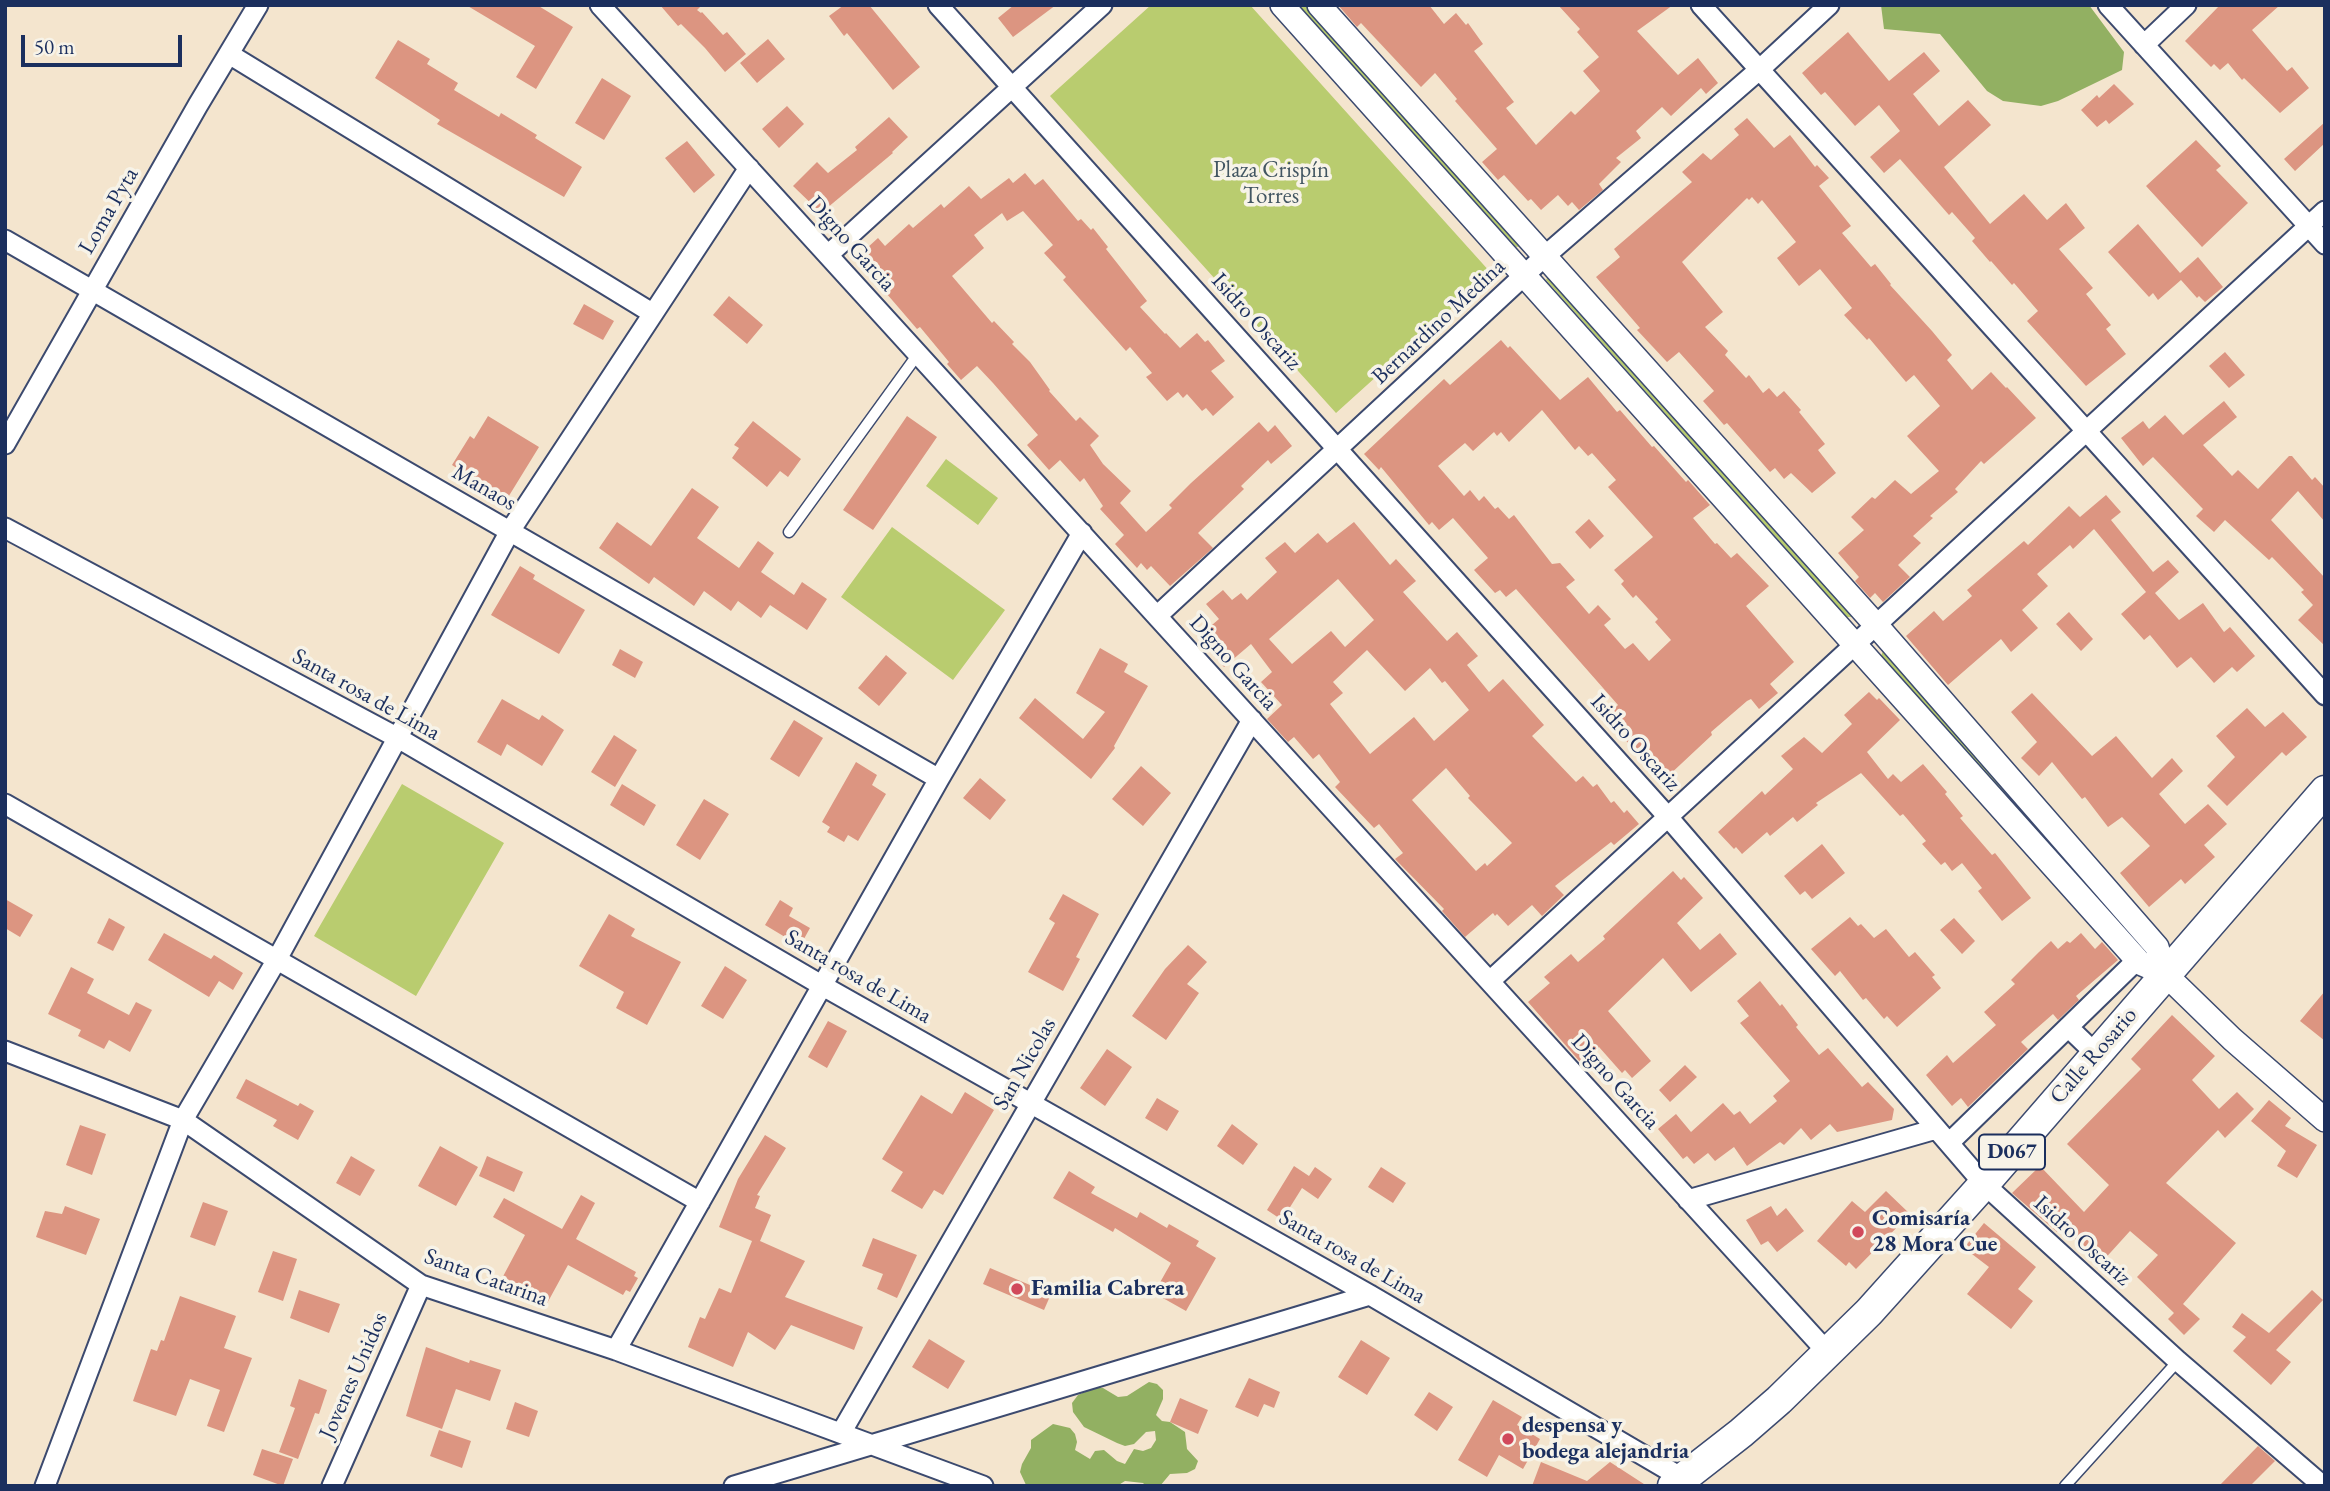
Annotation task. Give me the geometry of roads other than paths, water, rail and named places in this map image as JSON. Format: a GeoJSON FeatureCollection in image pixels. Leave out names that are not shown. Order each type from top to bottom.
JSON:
{"type":"FeatureCollection","features":[{"type":"Feature","properties":{"kind":"main road","name":"Calle Rosario"},"geometry":{"type":"LineString","coordinates":[[1682,1483],[1829,1354],[1869,1312],[1984,1184],[2325,791]]}},
{"type":"Feature","properties":{"kind":"street","name":"Loma Pyta"},"geometry":{"type":"LineString","coordinates":[[5,444],[258,5]]}},
{"type":"Feature","properties":{"kind":"street","name":"Digno Garcia"},"geometry":{"type":"LineString","coordinates":[[600,5],[1829,1354]]}},
{"type":"Feature","properties":{"kind":"street","name":"Isidro Oscariz"},"geometry":{"type":"LineString","coordinates":[[938,5],[1668,817],[1984,1184],[2178,1361],[2323,1486]]}},
{"type":"Feature","properties":{"kind":"street"},"geometry":{"type":"LineString","coordinates":[[828,255],[1102,5]]}},
{"type":"Feature","properties":{"kind":"street"},"geometry":{"type":"LineString","coordinates":[[1282,5],[2137,960],[2165,974],[2232,1039],[2325,1120]]}},
{"type":"Feature","properties":{"kind":"street"},"geometry":{"type":"LineString","coordinates":[[1319,5],[1876,625],[2157,947],[2165,974]]}},
{"type":"Feature","properties":{"kind":"street"},"geometry":{"type":"LineString","coordinates":[[1701,5],[2325,695]]}},
{"type":"Feature","properties":{"kind":"street","name":"Bernardino Medina"},"geometry":{"type":"LineString","coordinates":[[1157,616],[1524,275],[1759,70],[1829,5]]}},
{"type":"Feature","properties":{"kind":"street"},"geometry":{"type":"LineString","coordinates":[[2108,5],[2325,244]]}},
{"type":"Feature","properties":{"kind":"street"},"geometry":{"type":"LineString","coordinates":[[2144,45],[2186,5]]}},
{"type":"Feature","properties":{"kind":"street"},"geometry":{"type":"LineString","coordinates":[[229,54],[652,313]]}},
{"type":"Feature","properties":{"kind":"street"},"geometry":{"type":"LineString","coordinates":[[45,1486],[183,1119],[276,961],[510,531],[749,168]]}},
{"type":"Feature","properties":{"kind":"street"},"geometry":{"type":"LineString","coordinates":[[1490,981],[2325,211]]}},
{"type":"Feature","properties":{"kind":"street","name":"Manaos"},"geometry":{"type":"LineString","coordinates":[[5,240],[939,779]]}},
{"type":"Feature","properties":{"kind":"street","name":"Santa rosa de Lima"},"geometry":{"type":"LineString","coordinates":[[5,528],[398,738],[823,986],[1370,1295],[1682,1483]]}},
{"type":"Feature","properties":{"kind":"street"},"geometry":{"type":"LineString","coordinates":[[616,1350],[939,779],[1082,533]]}},
{"type":"Feature","properties":{"kind":"street","name":"San Nicolas"},"geometry":{"type":"LineString","coordinates":[[841,1433],[1252,720]]}},
{"type":"Feature","properties":{"kind":"street"},"geometry":{"type":"LineString","coordinates":[[5,804],[700,1202]]}},
{"type":"Feature","properties":{"kind":"street"},"geometry":{"type":"LineString","coordinates":[[1689,1200],[1942,1136],[2068,1027],[2137,960]]}},
{"type":"Feature","properties":{"kind":"street"},"geometry":{"type":"LineString","coordinates":[[2068,1027],[2096,1054]]}},
{"type":"Feature","properties":{"kind":"street","name":"Santa Catarina"},"geometry":{"type":"LineString","coordinates":[[5,1051],[183,1119],[421,1286],[616,1350],[983,1486]]}},
{"type":"Feature","properties":{"kind":"street","name":"Jovenes Unidos"},"geometry":{"type":"LineString","coordinates":[[332,1486],[421,1286]]}},
{"type":"Feature","properties":{"kind":"street"},"geometry":{"type":"LineString","coordinates":[[734,1486],[1370,1295]]}},
{"type":"Feature","properties":{"kind":"lane"},"geometry":{"type":"LineString","coordinates":[[789,532],[918,354]]}},
{"type":"Feature","properties":{"kind":"lane"},"geometry":{"type":"LineString","coordinates":[[2065,1486],[2178,1361]]}},
{"type":"Feature","properties":{"kind":"place","name":"Comisaría 28 Mora Cue"},"geometry":{"type":"Point","coordinates":[1858,1232]}},
{"type":"Feature","properties":{"kind":"place","name":"Familia Cabrera"},"geometry":{"type":"Point","coordinates":[1017,1289]}},
{"type":"Feature","properties":{"kind":"place","name":"despensa y bodega alejandria"},"geometry":{"type":"Point","coordinates":[1508,1439]}},
{"type":"Feature","properties":{"kind":"park label","name":"Plaza Crispín Torres"},"geometry":{"type":"Point","coordinates":[1271,184]}}]}
